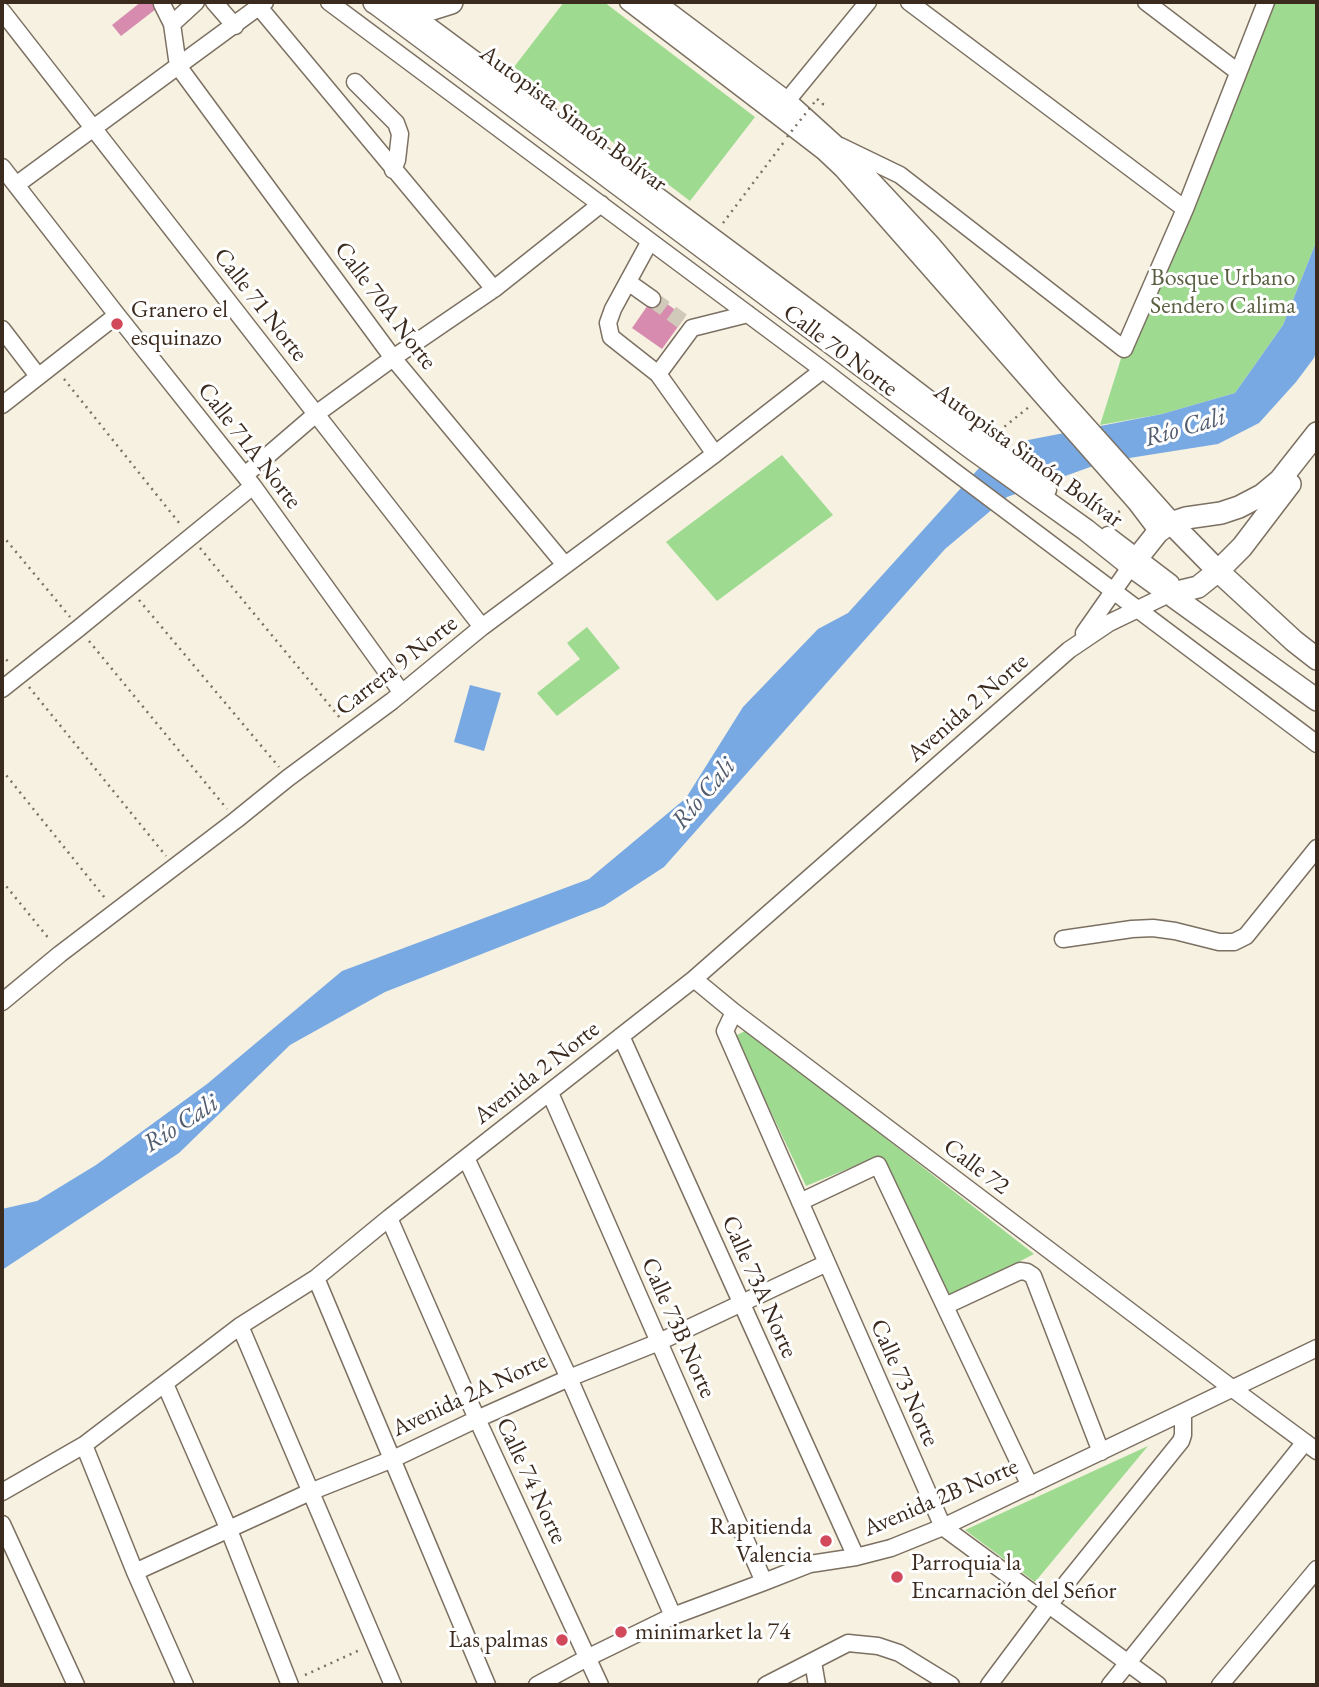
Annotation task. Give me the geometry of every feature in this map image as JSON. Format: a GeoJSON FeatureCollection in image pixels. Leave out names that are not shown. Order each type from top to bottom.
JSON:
{"type":"FeatureCollection","features":[{"type":"Feature","properties":{"kind":"highway"},"geometry":{"type":"LineString","coordinates":[[374,2],[390,8],[432,8],[451,2]]}},
{"type":"Feature","properties":{"kind":"main road","name":"Autopista Simón Bolívar"},"geometry":{"type":"LineString","coordinates":[[374,2],[1090,527],[1317,700]]}},
{"type":"Feature","properties":{"kind":"main road"},"geometry":{"type":"LineString","coordinates":[[653,2],[786,102],[831,142]]}},
{"type":"Feature","properties":{"kind":"main road","name":"Autopista Simón Bolívar"},"geometry":{"type":"LineString","coordinates":[[831,142],[931,247],[1046,393],[1164,527],[1317,659]]}},
{"type":"Feature","properties":{"kind":"main road"},"geometry":{"type":"LineString","coordinates":[[1134,561],[1164,527],[1203,514],[1239,508],[1262,495],[1316,444]]}},
{"type":"Feature","properties":{"kind":"main road"},"geometry":{"type":"LineString","coordinates":[[1175,592],[1198,587],[1242,547],[1316,444]]}},
{"type":"Feature","properties":{"kind":"street"},"geometry":{"type":"LineString","coordinates":[[172,24],[196,2]]}},
{"type":"Feature","properties":{"kind":"street"},"geometry":{"type":"LineString","coordinates":[[214,2],[235,26]]}},
{"type":"Feature","properties":{"kind":"street","name":"Calle 70 Norte"},"geometry":{"type":"LineString","coordinates":[[329,2],[823,370],[1317,744]]}},
{"type":"Feature","properties":{"kind":"street"},"geometry":{"type":"LineString","coordinates":[[628,2],[824,152],[1046,393]]}},
{"type":"Feature","properties":{"kind":"street"},"geometry":{"type":"LineString","coordinates":[[786,102],[868,2]]}},
{"type":"Feature","properties":{"kind":"street"},"geometry":{"type":"LineString","coordinates":[[909,2],[1185,209]]}},
{"type":"Feature","properties":{"kind":"street"},"geometry":{"type":"LineString","coordinates":[[1146,2],[1238,72]]}},
{"type":"Feature","properties":{"kind":"street"},"geometry":{"type":"LineString","coordinates":[[831,142],[900,176],[1124,349],[1185,209],[1266,2]]}},
{"type":"Feature","properties":{"kind":"street"},"geometry":{"type":"LineString","coordinates":[[162,4],[172,24],[178,66]]}},
{"type":"Feature","properties":{"kind":"street"},"geometry":{"type":"LineString","coordinates":[[16,185],[262,4],[393,170],[494,289]]}},
{"type":"Feature","properties":{"kind":"street"},"geometry":{"type":"LineString","coordinates":[[404,7],[852,340],[979,447]]}},
{"type":"Feature","properties":{"kind":"street","name":"Calle 71 Norte"},"geometry":{"type":"LineString","coordinates":[[2,11],[482,627]]}},
{"type":"Feature","properties":{"kind":"street","name":"Calle 70A Norte"},"geometry":{"type":"LineString","coordinates":[[178,66],[393,358],[565,565]]}},
{"type":"Feature","properties":{"kind":"street"},"geometry":{"type":"LineString","coordinates":[[355,82],[396,122],[400,134],[393,170]]}},
{"type":"Feature","properties":{"kind":"street","name":"Calle 71A Norte"},"geometry":{"type":"LineString","coordinates":[[2,167],[249,480],[402,693]]}},
{"type":"Feature","properties":{"kind":"street"},"geometry":{"type":"LineString","coordinates":[[2,689],[129,588],[249,480],[316,414],[494,289],[601,204]]}},
{"type":"Feature","properties":{"kind":"street"},"geometry":{"type":"LineString","coordinates":[[650,241],[613,309],[608,323],[611,337],[658,374],[715,454]]}},
{"type":"Feature","properties":{"kind":"street"},"geometry":{"type":"LineString","coordinates":[[628,282],[652,299]]}},
{"type":"Feature","properties":{"kind":"street"},"geometry":{"type":"LineString","coordinates":[[658,374],[687,325],[748,314]]}},
{"type":"Feature","properties":{"kind":"street"},"geometry":{"type":"LineString","coordinates":[[2,405],[117,315]]}},
{"type":"Feature","properties":{"kind":"street"},"geometry":{"type":"LineString","coordinates":[[2,329],[38,376]]}},
{"type":"Feature","properties":{"kind":"street","name":"Carrera 9 Norte"},"geometry":{"type":"LineString","coordinates":[[2,1002],[60,954],[402,693],[482,627],[823,370]]}},
{"type":"Feature","properties":{"kind":"street"},"geometry":{"type":"LineString","coordinates":[[1115,591],[1134,561]]}},
{"type":"Feature","properties":{"kind":"street","name":"Avenida 2 Norte"},"geometry":{"type":"LineString","coordinates":[[1069,650],[1115,591]]}},
{"type":"Feature","properties":{"kind":"street"},"geometry":{"type":"LineString","coordinates":[[1139,609],[1175,592]]}},
{"type":"Feature","properties":{"kind":"street","name":"Avenida 2 Norte"},"geometry":{"type":"LineString","coordinates":[[2,1492],[83,1445],[240,1326],[316,1278],[694,979],[1069,650],[1094,632],[1139,609]]}},
{"type":"Feature","properties":{"kind":"street"},"geometry":{"type":"LineString","coordinates":[[1063,939],[1153,928],[1219,942],[1234,942],[1246,936],[1317,848]]}},
{"type":"Feature","properties":{"kind":"street","name":"Calle 72"},"geometry":{"type":"LineString","coordinates":[[694,979],[734,1012],[1311,1446]]}},
{"type":"Feature","properties":{"kind":"street","name":"Calle 73 Norte"},"geometry":{"type":"LineString","coordinates":[[734,1012],[725,1031],[943,1527],[1158,1685]]}},
{"type":"Feature","properties":{"kind":"street","name":"Calle 73A Norte"},"geometry":{"type":"LineString","coordinates":[[621,1036],[856,1557]]}},
{"type":"Feature","properties":{"kind":"street","name":"Calle 73B Norte"},"geometry":{"type":"LineString","coordinates":[[550,1093],[764,1583]]}},
{"type":"Feature","properties":{"kind":"street"},"geometry":{"type":"LineString","coordinates":[[466,1158],[569,1378],[673,1616]]}},
{"type":"Feature","properties":{"kind":"street"},"geometry":{"type":"LineString","coordinates":[[800,1202],[878,1164],[1030,1486]]}},
{"type":"Feature","properties":{"kind":"street","name":"Calle 74 Norte"},"geometry":{"type":"LineString","coordinates":[[389,1218],[477,1419],[600,1685]]}},
{"type":"Feature","properties":{"kind":"street","name":"Avenida 2A Norte"},"geometry":{"type":"LineString","coordinates":[[135,1572],[310,1492],[393,1459],[569,1378],[659,1342],[827,1263]]}},
{"type":"Feature","properties":{"kind":"street"},"geometry":{"type":"LineString","coordinates":[[945,1306],[1020,1272],[1033,1276],[1101,1452]]}},
{"type":"Feature","properties":{"kind":"street"},"geometry":{"type":"LineString","coordinates":[[316,1278],[487,1685]]}},
{"type":"Feature","properties":{"kind":"street"},"geometry":{"type":"LineString","coordinates":[[240,1326],[393,1685]]}},
{"type":"Feature","properties":{"kind":"street","name":"Avenida 2B Norte"},"geometry":{"type":"LineString","coordinates":[[537,1685],[673,1616],[810,1564],[891,1548],[943,1527],[1317,1348]]}},
{"type":"Feature","properties":{"kind":"street"},"geometry":{"type":"LineString","coordinates":[[165,1384],[229,1530],[290,1684]]}},
{"type":"Feature","properties":{"kind":"street"},"geometry":{"type":"LineString","coordinates":[[989,1685],[1048,1606],[1181,1441],[1183,1413]]}},
{"type":"Feature","properties":{"kind":"street"},"geometry":{"type":"LineString","coordinates":[[83,1445],[185,1685]]}},
{"type":"Feature","properties":{"kind":"street"},"geometry":{"type":"LineString","coordinates":[[1110,1685],[1311,1446]]}},
{"type":"Feature","properties":{"kind":"street"},"geometry":{"type":"LineString","coordinates":[[2,1524],[76,1685]]}},
{"type":"Feature","properties":{"kind":"street"},"geometry":{"type":"LineString","coordinates":[[1220,1685],[1317,1569]]}},
{"type":"Feature","properties":{"kind":"street"},"geometry":{"type":"LineString","coordinates":[[766,1685],[848,1643],[878,1646],[899,1653],[951,1685]]}},
{"type":"Feature","properties":{"kind":"street"},"geometry":{"type":"LineString","coordinates":[[813,1662],[817,1685]]}},
{"type":"Feature","properties":{"kind":"path"},"geometry":{"type":"LineString","coordinates":[[713,237],[817,99],[823,104],[818,110]]}},
{"type":"Feature","properties":{"kind":"path"},"geometry":{"type":"LineString","coordinates":[[979,447],[1046,393]]}},
{"type":"Feature","properties":{"kind":"path"},"geometry":{"type":"LineString","coordinates":[[2,534],[236,820]]}},
{"type":"Feature","properties":{"kind":"path"},"geometry":{"type":"LineString","coordinates":[[129,588],[288,778]]}},
{"type":"Feature","properties":{"kind":"path"},"geometry":{"type":"LineString","coordinates":[[2,654],[175,866]]}},
{"type":"Feature","properties":{"kind":"path"},"geometry":{"type":"LineString","coordinates":[[2,770],[116,911]]}},
{"type":"Feature","properties":{"kind":"path"},"geometry":{"type":"LineString","coordinates":[[2,881],[60,954]]}},
{"type":"Feature","properties":{"kind":"path"},"geometry":{"type":"LineString","coordinates":[[290,1684],[375,1643]]}},
{"type":"Feature","properties":{"kind":"green space"},"geometry":{"type":"Polygon","coordinates":[[[564,2],[604,2],[755,117],[690,201],[514,67],[564,2]]]}},
{"type":"Feature","properties":{"kind":"green space","name":"Bosque Urbano Sendero Calima"},"geometry":{"type":"Polygon","coordinates":[[[1267,2],[1317,2],[1317,240],[1283,325],[1235,393],[1162,414],[1100,425],[1124,349],[1267,2]]]}},
{"type":"Feature","properties":{"kind":"green space"},"geometry":{"type":"Polygon","coordinates":[[[782,455],[833,515],[717,601],[666,542],[782,455]]]}},
{"type":"Feature","properties":{"kind":"green space"},"geometry":{"type":"Polygon","coordinates":[[[587,627],[620,668],[557,716],[537,693],[580,659],[567,643],[587,627]]]}},
{"type":"Feature","properties":{"kind":"green space"},"geometry":{"type":"Polygon","coordinates":[[[747,1030],[1034,1254],[951,1297],[879,1156],[806,1186],[735,1036],[747,1030]]]}},
{"type":"Feature","properties":{"kind":"green space"},"geometry":{"type":"Polygon","coordinates":[[[1148,1446],[1035,1582],[965,1530],[1148,1446]]]}},
{"type":"Feature","properties":{"kind":"water","name":"Río Cali"},"geometry":{"type":"Polygon","coordinates":[[[1317,240],[1317,350],[1296,382],[1259,423],[1218,444],[1104,462],[1007,497],[945,549],[664,867],[604,906],[385,992],[290,1045],[179,1153],[2,1270],[2,1209],[37,1201],[96,1165],[207,1084],[342,971],[589,879],[686,798],[743,707],[818,629],[848,613],[980,467],[1023,441],[1162,414],[1235,393],[1283,325],[1317,240]]]}},
{"type":"Feature","properties":{"kind":"water"},"geometry":{"type":"Polygon","coordinates":[[[470,685],[501,693],[484,751],[454,742],[470,685]]]}},
{"type":"Feature","properties":{"kind":"building"},"geometry":{"type":"Polygon","coordinates":[[[141,2],[165,2],[121,36],[112,25],[141,2]]]}},
{"type":"Feature","properties":{"kind":"building"},"geometry":{"type":"Polygon","coordinates":[[[655,295],[685,317],[662,349],[632,328],[655,295]]]}},
{"type":"Feature","properties":{"kind":"tunnel"},"geometry":{"type":"LineString","coordinates":[[652,299],[682,321]]}},
{"type":"Feature","properties":{"kind":"place","name":"Granero el esquinazo"},"geometry":{"type":"Point","coordinates":[117,324]}},
{"type":"Feature","properties":{"kind":"place","name":"Rapitienda Valencia"},"geometry":{"type":"Point","coordinates":[826,1541]}},
{"type":"Feature","properties":{"kind":"place","name":"Parroquia la Encarnación del Señor"},"geometry":{"type":"Point","coordinates":[897,1577]}},
{"type":"Feature","properties":{"kind":"place","name":"minimarket la 74"},"geometry":{"type":"Point","coordinates":[621,1632]}},
{"type":"Feature","properties":{"kind":"place","name":"Las palmas"},"geometry":{"type":"Point","coordinates":[562,1640]}}]}
